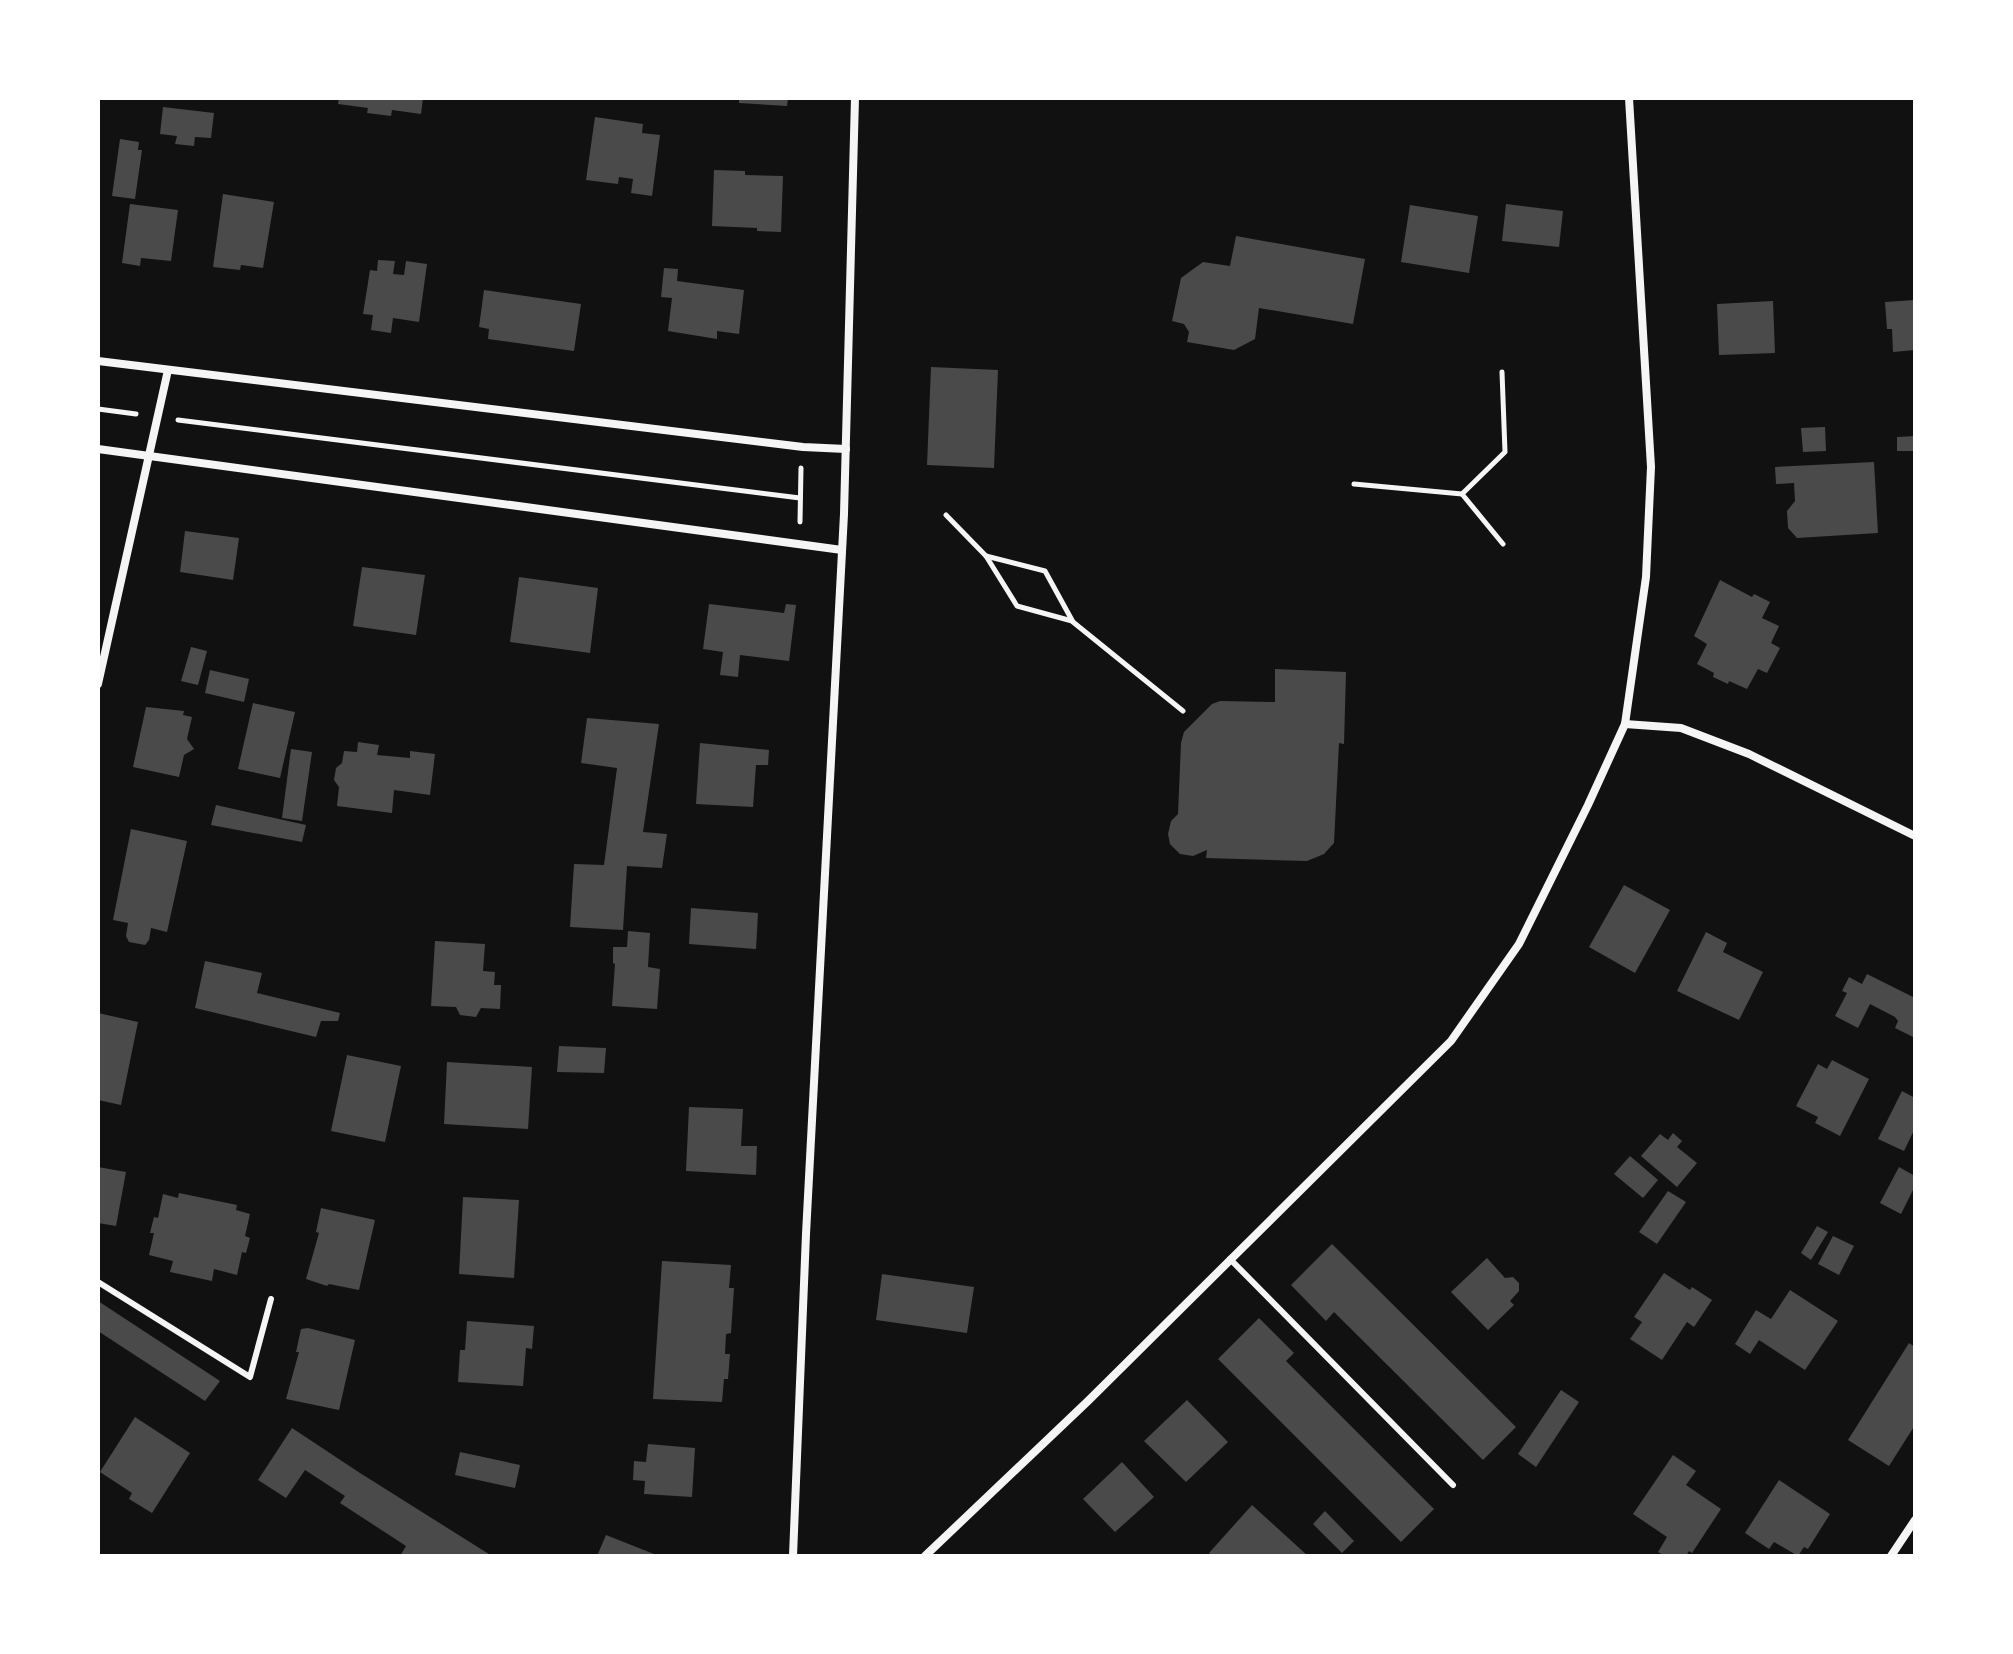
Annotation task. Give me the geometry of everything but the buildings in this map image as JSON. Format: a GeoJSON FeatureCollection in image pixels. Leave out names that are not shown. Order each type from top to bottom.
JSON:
{"type":"FeatureCollection","features":[{"type":"Feature","properties":{"kind":"street"},"geometry":{"type":"LineString","coordinates":[[793,1556],[806,1234],[842,550],[855,98]]}},
{"type":"Feature","properties":{"kind":"street"},"geometry":{"type":"LineString","coordinates":[[925,1556],[1088,1401],[1451,1041],[1519,944],[1625,724],[1646,577],[1651,467],[1629,98]]}},
{"type":"Feature","properties":{"kind":"street"},"geometry":{"type":"LineString","coordinates":[[98,361],[803,447],[846,449]]}},
{"type":"Feature","properties":{"kind":"street"},"geometry":{"type":"LineString","coordinates":[[98,684],[168,370]]}},
{"type":"Feature","properties":{"kind":"street"},"geometry":{"type":"LineString","coordinates":[[98,449],[842,550]]}},
{"type":"Feature","properties":{"kind":"street"},"geometry":{"type":"LineString","coordinates":[[1625,724],[1681,728],[1749,754],[1915,836]]}},
{"type":"Feature","properties":{"kind":"street"},"geometry":{"type":"LineString","coordinates":[[1891,1556],[1915,1520]]}},
{"type":"Feature","properties":{"kind":"lane"},"geometry":{"type":"LineString","coordinates":[[1230,1259],[1453,1485]]}},
{"type":"Feature","properties":{"kind":"lane"},"geometry":{"type":"LineString","coordinates":[[98,1282],[250,1377],[271,1299]]}},
{"type":"Feature","properties":{"kind":"path"},"geometry":{"type":"LineString","coordinates":[[1462,494],[1505,452],[1502,372]]}},
{"type":"Feature","properties":{"kind":"path"},"geometry":{"type":"LineString","coordinates":[[98,409],[800,498]]}},
{"type":"Feature","properties":{"kind":"path"},"geometry":{"type":"LineString","coordinates":[[799,531],[802,465]]}},
{"type":"Feature","properties":{"kind":"path"},"geometry":{"type":"LineString","coordinates":[[1354,484],[1462,494],[1503,544]]}},
{"type":"Feature","properties":{"kind":"path"},"geometry":{"type":"LineString","coordinates":[[946,515],[986,556],[1017,606],[1073,622]]}},
{"type":"Feature","properties":{"kind":"path"},"geometry":{"type":"LineString","coordinates":[[986,556],[1045,571],[1073,622],[1183,711]]}}]}
